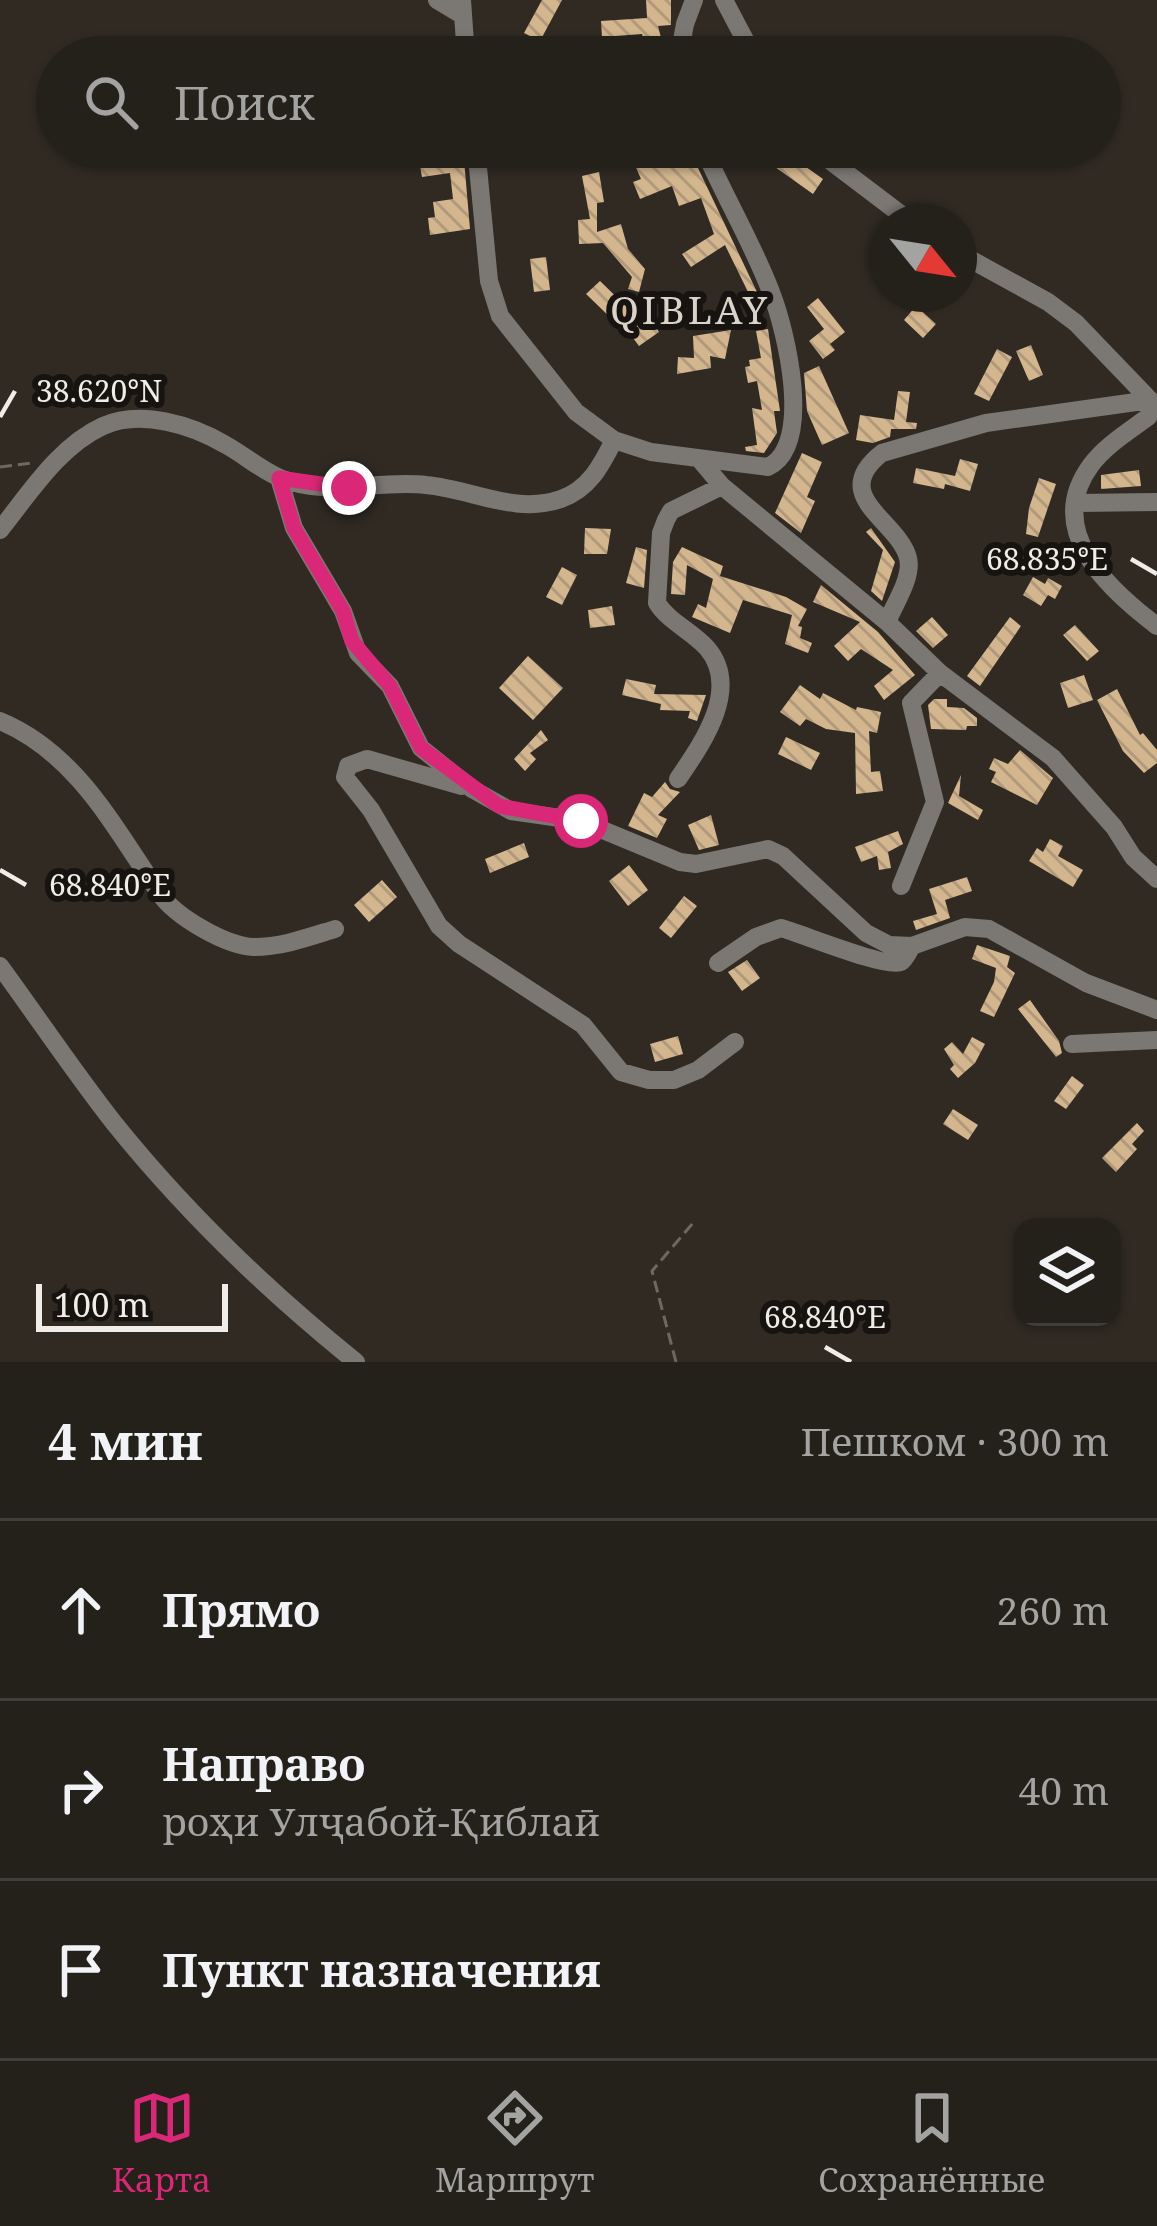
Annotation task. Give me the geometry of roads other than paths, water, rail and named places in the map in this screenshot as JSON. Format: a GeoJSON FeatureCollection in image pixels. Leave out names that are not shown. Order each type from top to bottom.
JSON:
{"type":"FeatureCollection","features":[{"type":"Feature","properties":{"kind":"street"},"geometry":{"type":"LineString","coordinates":[[683,36],[694,0]]}},
{"type":"Feature","properties":{"kind":"street"},"geometry":{"type":"LineString","coordinates":[[724,0],[743,36]]}},
{"type":"Feature","properties":{"kind":"street"},"geometry":{"type":"LineString","coordinates":[[438,1],[462,8]]}},
{"type":"Feature","properties":{"kind":"street"},"geometry":{"type":"LineString","coordinates":[[478,168],[489,281],[500,316],[576,412],[614,440],[651,452],[768,467],[787,448],[793,409],[788,358],[771,291],[713,168]]}},
{"type":"Feature","properties":{"kind":"street"},"geometry":{"type":"LineString","coordinates":[[840,168],[887,204]]}},
{"type":"Feature","properties":{"kind":"street"},"geometry":{"type":"LineString","coordinates":[[977,263],[1076,323],[1150,400],[1148,417],[1094,461],[1076,503],[1074,528],[1095,572],[1157,626]]}},
{"type":"Feature","properties":{"kind":"street"},"geometry":{"type":"LineString","coordinates":[[887,622],[909,567],[907,553],[866,503],[862,488],[882,453],[986,424],[1150,400]]}},
{"type":"Feature","properties":{"kind":"street"},"geometry":{"type":"LineString","coordinates":[[0,530],[58,460],[104,426],[130,420],[159,421],[197,431],[279,478],[349,488],[426,484],[517,505],[543,505],[585,487],[614,440]]}},
{"type":"Feature","properties":{"kind":"street"},"geometry":{"type":"LineString","coordinates":[[701,461],[722,486],[887,622],[940,674],[1053,758],[1114,827],[1133,857],[1157,879]]}},
{"type":"Feature","properties":{"kind":"street"},"geometry":{"type":"LineString","coordinates":[[279,478],[294,528],[343,611],[358,653],[390,686],[421,748],[472,789],[511,811],[566,817],[602,827],[628,843],[680,862],[696,864],[768,849],[783,856],[866,934],[889,945],[912,946],[965,927],[989,929],[1086,983],[1157,1010]]}},
{"type":"Feature","properties":{"kind":"street"},"geometry":{"type":"LineString","coordinates":[[678,779],[714,718],[719,672],[708,649],[656,603],[661,533],[671,511],[722,486]]}},
{"type":"Feature","properties":{"kind":"street"},"geometry":{"type":"LineString","coordinates":[[1076,503],[1157,502]]}},
{"type":"Feature","properties":{"kind":"street"},"geometry":{"type":"LineString","coordinates":[[901,886],[935,802],[910,703],[940,674]]}},
{"type":"Feature","properties":{"kind":"street"},"geometry":{"type":"LineString","coordinates":[[0,721],[57,756],[126,839],[160,896],[200,925],[252,947],[289,943],[335,929]]}},
{"type":"Feature","properties":{"kind":"street"},"geometry":{"type":"LineString","coordinates":[[472,789],[367,759],[348,766],[345,777],[371,810],[440,926],[459,944],[583,1025],[621,1072],[649,1081],[674,1080],[698,1070],[736,1042]]}},
{"type":"Feature","properties":{"kind":"street"},"geometry":{"type":"LineString","coordinates":[[718,963],[756,937],[781,928],[894,963],[901,962],[912,946]]}},
{"type":"Feature","properties":{"kind":"street"},"geometry":{"type":"LineString","coordinates":[[0,966],[75,1071],[149,1162],[301,1318],[356,1362]]}},
{"type":"Feature","properties":{"kind":"street"},"geometry":{"type":"LineString","coordinates":[[1072,1045],[1157,1040]]}},
{"type":"Feature","properties":{"kind":"district","name":"QIBLAY"},"geometry":{"type":"Point","coordinates":[690,308]}}]}
